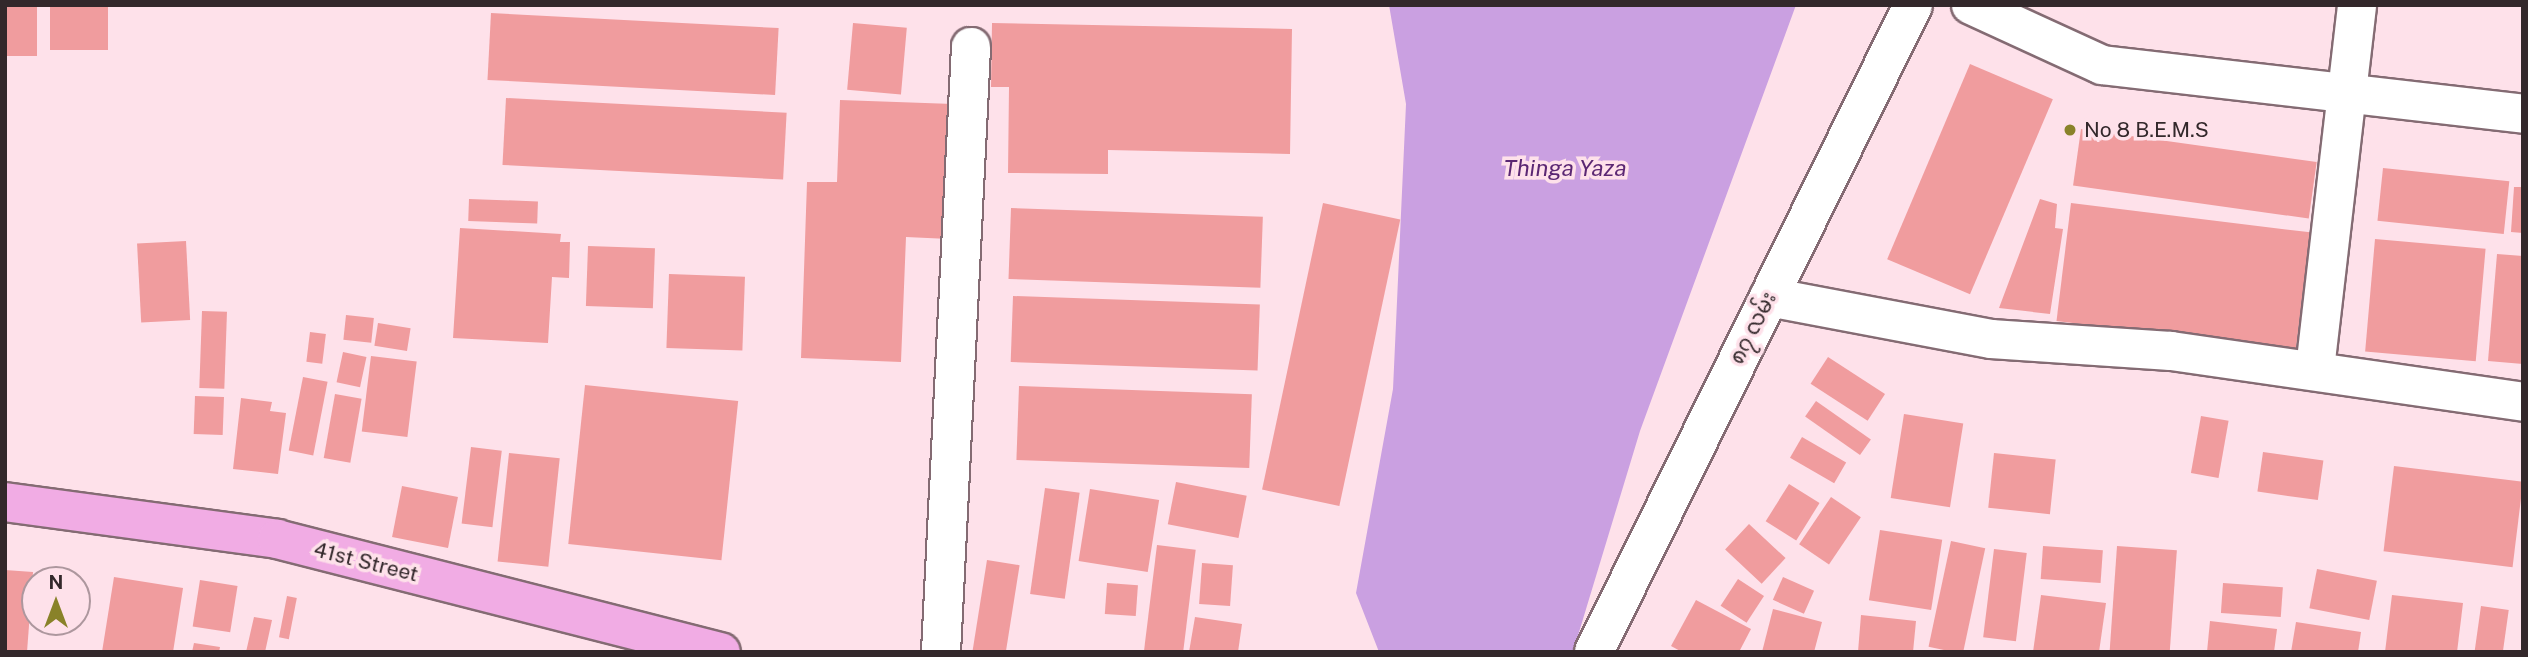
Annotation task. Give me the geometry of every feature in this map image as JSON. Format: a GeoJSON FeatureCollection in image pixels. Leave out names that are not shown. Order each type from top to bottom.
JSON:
{"type":"FeatureCollection","features":[{"type":"Feature","properties":{"kind":"main road","name":"41st Street"},"geometry":{"type":"LineString","coordinates":[[5,502],[277,539],[697,649]]}},
{"type":"Feature","properties":{"kind":"street","name":"၈၇ လမ်း"},"geometry":{"type":"LineString","coordinates":[[1594,652],[1913,5]]}},
{"type":"Feature","properties":{"kind":"street"},"geometry":{"type":"LineString","coordinates":[[1971,5],[2102,65],[2523,114]]}},
{"type":"Feature","properties":{"kind":"street"},"geometry":{"type":"LineString","coordinates":[[2315,369],[2357,5]]}},
{"type":"Feature","properties":{"kind":"street"},"geometry":{"type":"LineString","coordinates":[[941,652],[971,47]]}},
{"type":"Feature","properties":{"kind":"street"},"geometry":{"type":"LineString","coordinates":[[1769,296],[1992,339],[2171,351],[2315,369],[2523,402]]}},
{"type":"Feature","properties":{"kind":"water","name":"Thinga Yaza"},"geometry":{"type":"Polygon","coordinates":[[[1389,5],[1796,5],[1640,431],[1573,652],[1379,652],[1356,593],[1393,389],[1406,104],[1389,5]]]}},
{"type":"Feature","properties":{"kind":"building"},"geometry":{"type":"Polygon","coordinates":[[[5,5],[37,5],[37,56],[5,56],[5,5]]]}},
{"type":"Feature","properties":{"kind":"building"},"geometry":{"type":"Polygon","coordinates":[[[50,5],[108,5],[108,50],[50,50],[50,5]]]}},
{"type":"Feature","properties":{"kind":"building"},"geometry":{"type":"Polygon","coordinates":[[[491,13],[779,28],[775,95],[487,80],[491,13]]]}},
{"type":"Feature","properties":{"kind":"building"},"geometry":{"type":"Polygon","coordinates":[[[853,23],[907,28],[901,94],[847,90],[853,23]]]}},
{"type":"Feature","properties":{"kind":"building"},"geometry":{"type":"Polygon","coordinates":[[[992,23],[1292,29],[1290,154],[1108,150],[1108,174],[1008,173],[1009,87],[991,87],[992,23]]]}},
{"type":"Feature","properties":{"kind":"building"},"geometry":{"type":"Polygon","coordinates":[[[1970,64],[2053,99],[1970,294],[1887,259],[1970,64]]]}},
{"type":"Feature","properties":{"kind":"building"},"geometry":{"type":"Polygon","coordinates":[[[506,98],[787,113],[783,180],[502,165],[506,98]]]}},
{"type":"Feature","properties":{"kind":"building"},"geometry":{"type":"Polygon","coordinates":[[[840,100],[953,104],[949,239],[906,237],[901,362],[801,358],[807,182],[837,182],[840,100]]]}},
{"type":"Feature","properties":{"kind":"building"},"geometry":{"type":"Polygon","coordinates":[[[2081,129],[2317,162],[2309,219],[2073,185],[2081,129]]]}},
{"type":"Feature","properties":{"kind":"building"},"geometry":{"type":"Polygon","coordinates":[[[2383,168],[2509,181],[2504,234],[2377,221],[2383,168]]]}},
{"type":"Feature","properties":{"kind":"building"},"geometry":{"type":"Polygon","coordinates":[[[2514,187],[2523,187],[2523,233],[2511,232],[2514,187]]]}},
{"type":"Feature","properties":{"kind":"building"},"geometry":{"type":"Polygon","coordinates":[[[469,199],[538,201],[537,223],[468,221],[469,199]]]}},
{"type":"Feature","properties":{"kind":"building"},"geometry":{"type":"Polygon","coordinates":[[[2040,199],[2057,204],[2055,228],[2063,229],[2050,314],[1999,308],[2040,199]]]}},
{"type":"Feature","properties":{"kind":"building"},"geometry":{"type":"Polygon","coordinates":[[[1323,203],[1400,219],[1339,506],[1262,490],[1323,203]]]}},
{"type":"Feature","properties":{"kind":"building"},"geometry":{"type":"Polygon","coordinates":[[[2071,203],[2310,232],[2296,350],[2056,321],[2071,203]]]}},
{"type":"Feature","properties":{"kind":"building"},"geometry":{"type":"Polygon","coordinates":[[[1011,208],[1263,217],[1260,288],[1009,279],[1011,208]]]}},
{"type":"Feature","properties":{"kind":"building"},"geometry":{"type":"Polygon","coordinates":[[[460,228],[561,234],[560,242],[570,242],[569,278],[552,277],[548,343],[453,338],[460,228]]]}},
{"type":"Feature","properties":{"kind":"building"},"geometry":{"type":"Polygon","coordinates":[[[2375,239],[2486,249],[2476,361],[2365,352],[2375,239]]]}},
{"type":"Feature","properties":{"kind":"building"},"geometry":{"type":"Polygon","coordinates":[[[186,241],[190,320],[141,322],[137,244],[186,241]]]}},
{"type":"Feature","properties":{"kind":"building"},"geometry":{"type":"Polygon","coordinates":[[[588,246],[655,248],[653,308],[586,306],[588,246]]]}},
{"type":"Feature","properties":{"kind":"building"},"geometry":{"type":"Polygon","coordinates":[[[2497,254],[2523,256],[2523,364],[2488,361],[2497,254]]]}},
{"type":"Feature","properties":{"kind":"building"},"geometry":{"type":"Polygon","coordinates":[[[669,274],[745,277],[742,351],[666,348],[669,274]]]}},
{"type":"Feature","properties":{"kind":"building"},"geometry":{"type":"Polygon","coordinates":[[[1013,296],[1260,305],[1258,371],[1011,362],[1013,296]]]}},
{"type":"Feature","properties":{"kind":"building"},"geometry":{"type":"Polygon","coordinates":[[[202,311],[227,312],[224,389],[199,388],[202,311]]]}},
{"type":"Feature","properties":{"kind":"building"},"geometry":{"type":"Polygon","coordinates":[[[346,315],[374,318],[371,343],[343,340],[346,315]]]}},
{"type":"Feature","properties":{"kind":"building"},"geometry":{"type":"Polygon","coordinates":[[[378,323],[411,328],[407,351],[374,346],[378,323]]]}},
{"type":"Feature","properties":{"kind":"building"},"geometry":{"type":"Polygon","coordinates":[[[310,332],[326,334],[322,364],[306,362],[310,332]]]}},
{"type":"Feature","properties":{"kind":"building"},"geometry":{"type":"Polygon","coordinates":[[[343,352],[366,357],[360,387],[337,382],[343,352]]]}},
{"type":"Feature","properties":{"kind":"building"},"geometry":{"type":"Polygon","coordinates":[[[371,356],[417,362],[407,437],[362,431],[371,356]]]}},
{"type":"Feature","properties":{"kind":"building"},"geometry":{"type":"Polygon","coordinates":[[[1828,357],[1885,394],[1868,421],[1811,384],[1828,357]]]}},
{"type":"Feature","properties":{"kind":"building"},"geometry":{"type":"Polygon","coordinates":[[[303,377],[328,382],[313,455],[289,451],[303,377]]]}},
{"type":"Feature","properties":{"kind":"building"},"geometry":{"type":"Polygon","coordinates":[[[585,385],[738,401],[721,560],[568,544],[585,385]]]}},
{"type":"Feature","properties":{"kind":"building"},"geometry":{"type":"Polygon","coordinates":[[[1019,386],[1252,394],[1249,468],[1016,460],[1019,386]]]}},
{"type":"Feature","properties":{"kind":"building"},"geometry":{"type":"Polygon","coordinates":[[[335,394],[362,399],[350,463],[324,458],[335,394]]]}},
{"type":"Feature","properties":{"kind":"building"},"geometry":{"type":"Polygon","coordinates":[[[195,396],[224,397],[223,435],[194,434],[195,396]]]}},
{"type":"Feature","properties":{"kind":"building"},"geometry":{"type":"Polygon","coordinates":[[[241,398],[272,402],[270,411],[286,413],[278,474],[233,469],[241,398]]]}},
{"type":"Feature","properties":{"kind":"building"},"geometry":{"type":"Polygon","coordinates":[[[1816,401],[1871,439],[1860,455],[1805,417],[1816,401]]]}},
{"type":"Feature","properties":{"kind":"building"},"geometry":{"type":"Polygon","coordinates":[[[1904,414],[1963,423],[1950,507],[1891,498],[1904,414]]]}},
{"type":"Feature","properties":{"kind":"building"},"geometry":{"type":"Polygon","coordinates":[[[2201,416],[2229,421],[2219,478],[2191,473],[2201,416]]]}},
{"type":"Feature","properties":{"kind":"building"},"geometry":{"type":"Polygon","coordinates":[[[1802,437],[1846,463],[1834,483],[1790,458],[1802,437]]]}},
{"type":"Feature","properties":{"kind":"building"},"geometry":{"type":"Polygon","coordinates":[[[471,447],[502,451],[492,527],[462,523],[471,447]]]}},
{"type":"Feature","properties":{"kind":"building"},"geometry":{"type":"Polygon","coordinates":[[[2263,452],[2323,460],[2318,500],[2257,492],[2263,452]]]}},
{"type":"Feature","properties":{"kind":"building"},"geometry":{"type":"Polygon","coordinates":[[[509,453],[560,458],[548,567],[498,561],[509,453]]]}},
{"type":"Feature","properties":{"kind":"building"},"geometry":{"type":"Polygon","coordinates":[[[1994,453],[2056,459],[2050,514],[1988,508],[1994,453]]]}},
{"type":"Feature","properties":{"kind":"building"},"geometry":{"type":"Polygon","coordinates":[[[2394,466],[2523,482],[2513,567],[2384,551],[2394,466]]]}},
{"type":"Feature","properties":{"kind":"building"},"geometry":{"type":"Polygon","coordinates":[[[1176,482],[1247,496],[1238,538],[1168,524],[1176,482]]]}},
{"type":"Feature","properties":{"kind":"building"},"geometry":{"type":"Polygon","coordinates":[[[1789,484],[1820,503],[1796,540],[1766,521],[1789,484]]]}},
{"type":"Feature","properties":{"kind":"building"},"geometry":{"type":"Polygon","coordinates":[[[402,486],[458,497],[448,548],[392,537],[402,486]]]}},
{"type":"Feature","properties":{"kind":"building"},"geometry":{"type":"Polygon","coordinates":[[[1045,488],[1080,493],[1065,599],[1030,594],[1045,488]]]}},
{"type":"Feature","properties":{"kind":"building"},"geometry":{"type":"Polygon","coordinates":[[[1090,489],[1159,500],[1148,572],[1079,561],[1090,489]]]}},
{"type":"Feature","properties":{"kind":"building"},"geometry":{"type":"Polygon","coordinates":[[[1831,497],[1861,517],[1829,564],[1799,544],[1831,497]]]}},
{"type":"Feature","properties":{"kind":"building"},"geometry":{"type":"Polygon","coordinates":[[[1749,524],[1786,558],[1762,584],[1725,550],[1749,524]]]}},
{"type":"Feature","properties":{"kind":"building"},"geometry":{"type":"Polygon","coordinates":[[[1880,530],[1942,540],[1931,610],[1869,600],[1880,530]]]}},
{"type":"Feature","properties":{"kind":"building"},"geometry":{"type":"Polygon","coordinates":[[[1951,541],[1985,548],[1963,652],[1929,647],[1951,541]]]}},
{"type":"Feature","properties":{"kind":"building"},"geometry":{"type":"Polygon","coordinates":[[[1157,545],[1196,550],[1183,652],[1144,652],[1157,545]]]}},
{"type":"Feature","properties":{"kind":"building"},"geometry":{"type":"Polygon","coordinates":[[[2043,546],[2103,550],[2101,583],[2041,579],[2043,546]]]}},
{"type":"Feature","properties":{"kind":"building"},"geometry":{"type":"Polygon","coordinates":[[[2117,546],[2177,550],[2170,652],[2110,652],[2117,546]]]}},
{"type":"Feature","properties":{"kind":"building"},"geometry":{"type":"Polygon","coordinates":[[[1994,549],[2027,553],[2016,641],[1983,637],[1994,549]]]}},
{"type":"Feature","properties":{"kind":"building"},"geometry":{"type":"Polygon","coordinates":[[[987,560],[1020,565],[1006,652],[973,651],[987,560]]]}},
{"type":"Feature","properties":{"kind":"building"},"geometry":{"type":"Polygon","coordinates":[[[1202,563],[1233,565],[1230,606],[1199,604],[1202,563]]]}},
{"type":"Feature","properties":{"kind":"building"},"geometry":{"type":"Polygon","coordinates":[[[2317,569],[2377,581],[2369,620],[2309,608],[2317,569]]]}},
{"type":"Feature","properties":{"kind":"building"},"geometry":{"type":"Polygon","coordinates":[[[5,570],[21,571],[21,636],[28,636],[27,652],[5,652],[5,570]]]}},
{"type":"Feature","properties":{"kind":"building"},"geometry":{"type":"Polygon","coordinates":[[[114,577],[183,588],[173,652],[102,652],[114,577]]]}},
{"type":"Feature","properties":{"kind":"building"},"geometry":{"type":"Polygon","coordinates":[[[1783,577],[1814,591],[1804,614],[1773,600],[1783,577]]]}},
{"type":"Feature","properties":{"kind":"building"},"geometry":{"type":"Polygon","coordinates":[[[1738,579],[1764,596],[1747,623],[1721,606],[1738,579]]]}},
{"type":"Feature","properties":{"kind":"building"},"geometry":{"type":"Polygon","coordinates":[[[200,580],[238,586],[230,632],[193,626],[200,580]]]}},
{"type":"Feature","properties":{"kind":"building"},"geometry":{"type":"Polygon","coordinates":[[[1107,583],[1138,585],[1136,616],[1105,614],[1107,583]]]}},
{"type":"Feature","properties":{"kind":"building"},"geometry":{"type":"Polygon","coordinates":[[[2223,583],[2283,587],[2281,617],[2221,613],[2223,583]]]}},
{"type":"Feature","properties":{"kind":"building"},"geometry":{"type":"Polygon","coordinates":[[[2041,595],[2106,603],[2099,652],[2033,652],[2041,595]]]}},
{"type":"Feature","properties":{"kind":"building"},"geometry":{"type":"Polygon","coordinates":[[[2392,595],[2463,603],[2457,652],[2385,652],[2392,595]]]}},
{"type":"Feature","properties":{"kind":"building"},"geometry":{"type":"Polygon","coordinates":[[[287,596],[297,598],[289,639],[279,637],[287,596]]]}},
{"type":"Feature","properties":{"kind":"building"},"geometry":{"type":"Polygon","coordinates":[[[1696,600],[1751,629],[1739,652],[1682,652],[1671,646],[1696,600]]]}},
{"type":"Feature","properties":{"kind":"building"},"geometry":{"type":"Polygon","coordinates":[[[2481,606],[2509,610],[2503,652],[2475,652],[2481,606]]]}},
{"type":"Feature","properties":{"kind":"building"},"geometry":{"type":"Polygon","coordinates":[[[1773,609],[1822,622],[1814,652],[1762,652],[1773,609]]]}},
{"type":"Feature","properties":{"kind":"building"},"geometry":{"type":"Polygon","coordinates":[[[1861,615],[1916,621],[1913,652],[1858,652],[1861,615]]]}},
{"type":"Feature","properties":{"kind":"building"},"geometry":{"type":"Polygon","coordinates":[[[254,617],[272,620],[265,652],[246,652],[254,617]]]}},
{"type":"Feature","properties":{"kind":"building"},"geometry":{"type":"Polygon","coordinates":[[[1195,617],[1242,624],[1238,652],[1189,652],[1195,617]]]}},
{"type":"Feature","properties":{"kind":"building"},"geometry":{"type":"Polygon","coordinates":[[[2210,621],[2277,629],[2274,652],[2207,652],[2210,621]]]}},
{"type":"Feature","properties":{"kind":"building"},"geometry":{"type":"Polygon","coordinates":[[[2296,622],[2361,632],[2358,652],[2291,652],[2296,622]]]}},
{"type":"Feature","properties":{"kind":"building"},"geometry":{"type":"Polygon","coordinates":[[[194,643],[220,647],[219,652],[192,652],[194,643]]]}},
{"type":"Feature","properties":{"kind":"place","name":"No 8 B.E.M.S"},"geometry":{"type":"Point","coordinates":[2070,130]}}]}
